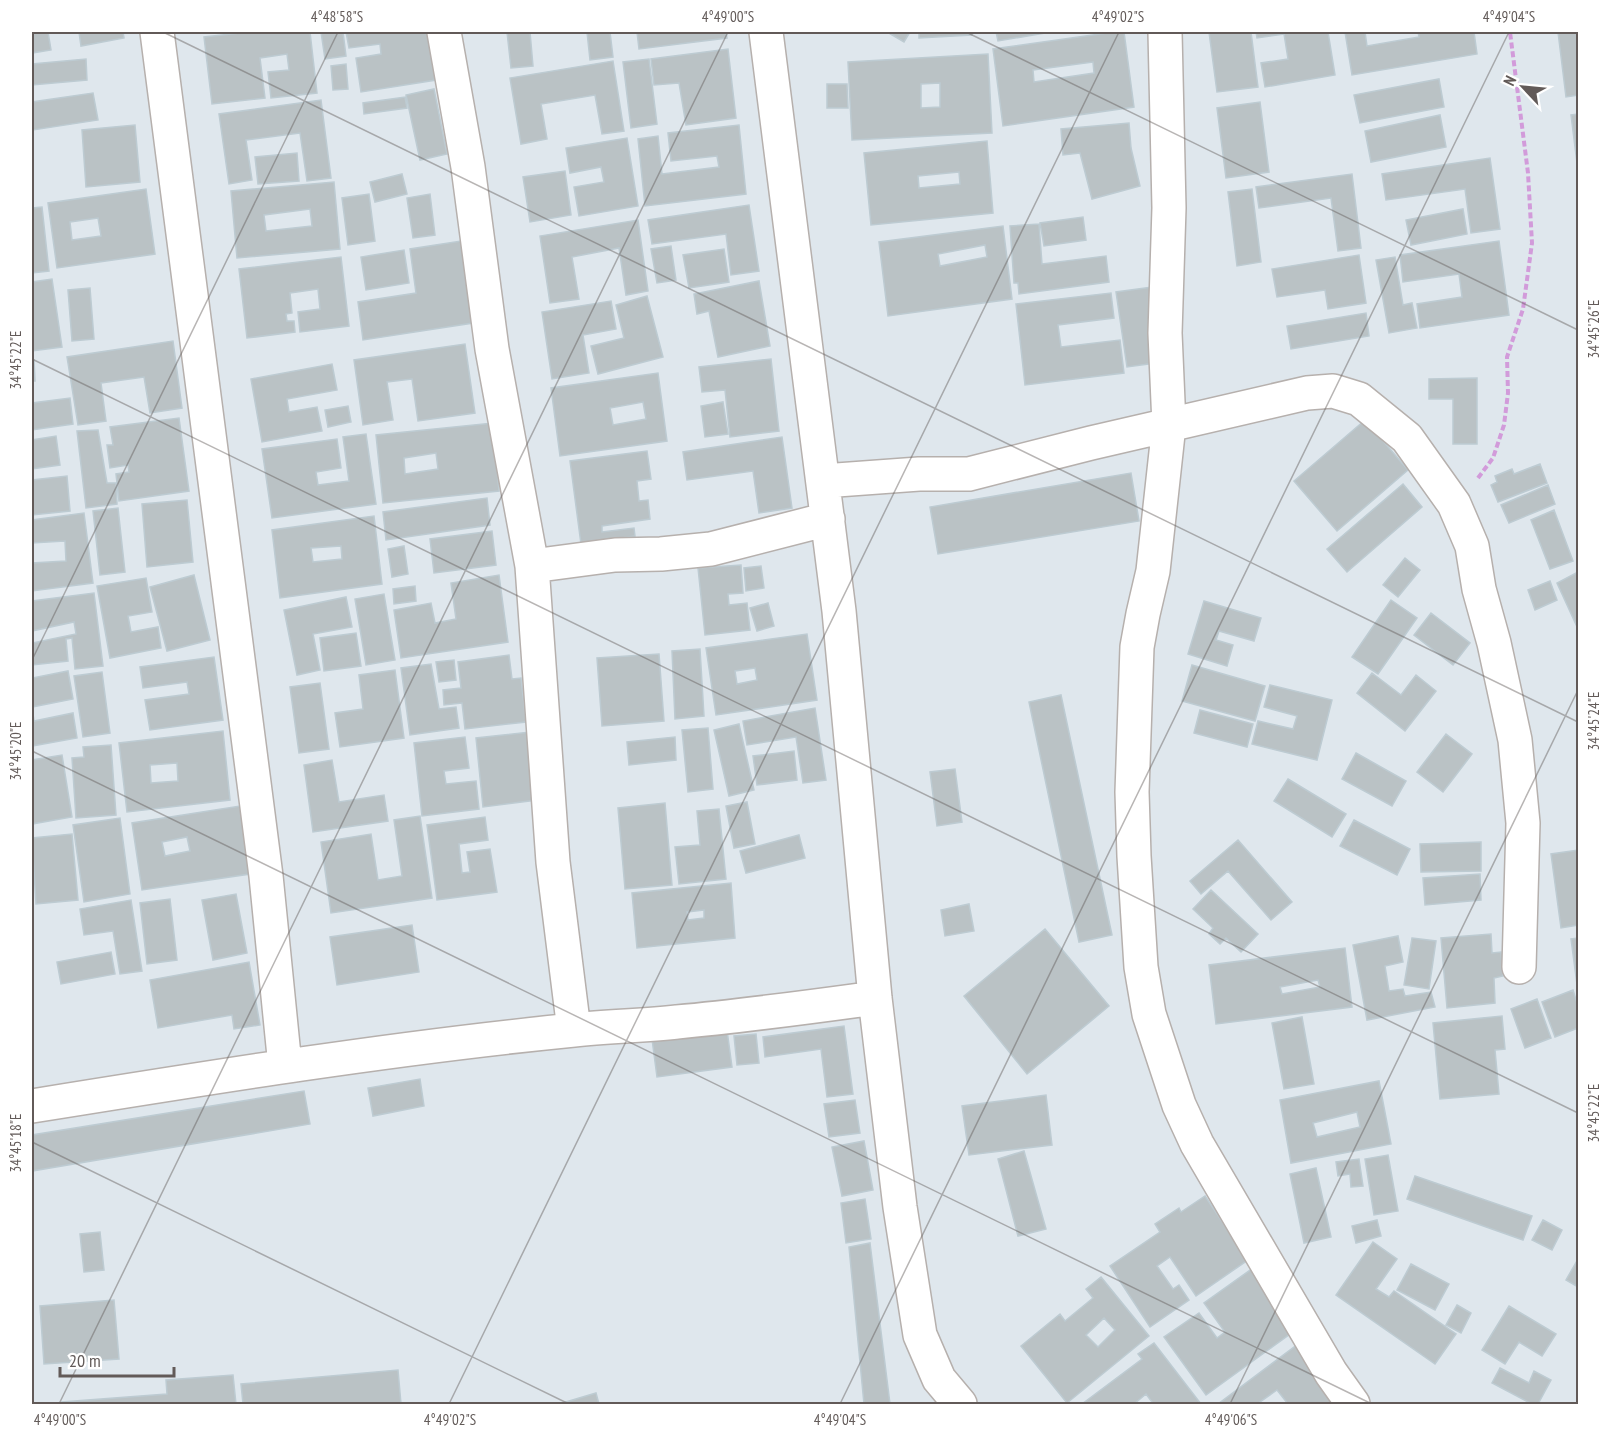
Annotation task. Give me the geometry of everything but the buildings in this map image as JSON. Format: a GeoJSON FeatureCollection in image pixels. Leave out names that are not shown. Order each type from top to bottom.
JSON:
{"type":"FeatureCollection","features":[{"type":"Feature","properties":{"kind":"street"},"geometry":{"type":"LineString","coordinates":[[157,32],[266,876],[285,1066]]}},
{"type":"Feature","properties":{"kind":"street"},"geometry":{"type":"LineString","coordinates":[[444,32],[468,167],[492,349],[532,566],[553,862],[574,1030]]}},
{"type":"Feature","properties":{"kind":"street"},"geometry":{"type":"LineString","coordinates":[[766,32],[828,519],[850,722],[875,998],[900,1207],[920,1335],[939,1379],[960,1404]]}},
{"type":"Feature","properties":{"kind":"street"},"geometry":{"type":"LineString","coordinates":[[1165,32],[1169,208],[1165,333],[1169,425],[1154,571],[1137,647],[1132,792],[1141,967],[1149,1014],[1179,1105],[1197,1144],[1330,1373],[1353,1404]]}},
{"type":"Feature","properties":{"kind":"street"},"geometry":{"type":"LineString","coordinates":[[823,482],[919,474],[969,474],[1307,393],[1333,391],[1359,399],[1407,438],[1454,504],[1472,546],[1479,589],[1494,643],[1515,740],[1523,823],[1519,968]]}},
{"type":"Feature","properties":{"kind":"street"},"geometry":{"type":"LineString","coordinates":[[532,566],[615,555],[662,554],[711,549],[828,519]]}},
{"type":"Feature","properties":{"kind":"street"},"geometry":{"type":"LineString","coordinates":[[32,1106],[285,1066],[574,1030],[676,1022],[875,998]]}},
{"type":"Feature","properties":{"kind":"path"},"geometry":{"type":"LineString","coordinates":[[1454,504],[1493,458],[1502,435],[1508,393],[1507,357],[1523,309],[1531,253],[1528,173],[1510,32]]}}]}
